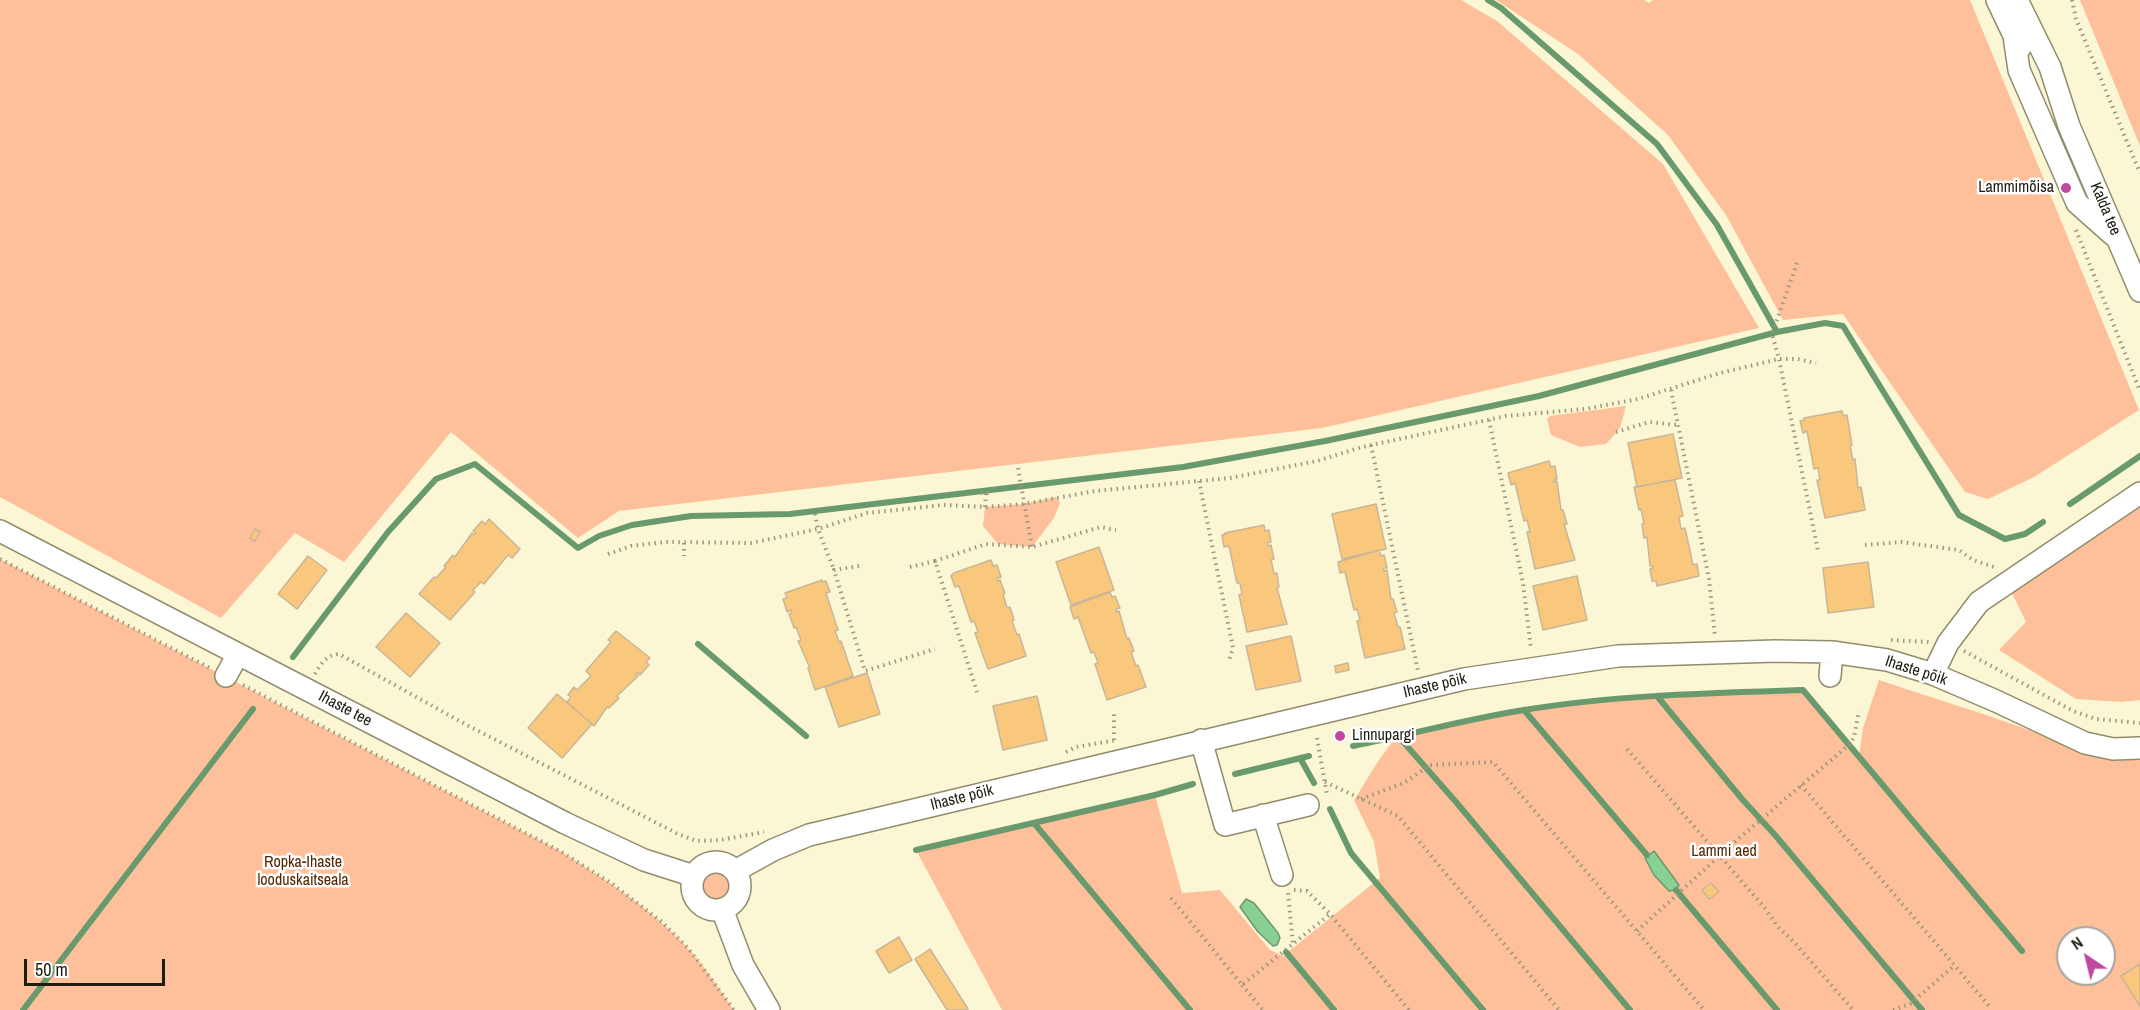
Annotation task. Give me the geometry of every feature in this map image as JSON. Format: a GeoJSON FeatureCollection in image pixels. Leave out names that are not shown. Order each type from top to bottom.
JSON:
{"type":"FeatureCollection","features":[{"type":"Feature","properties":{"kind":"street","name":"Kalda tee"},"geometry":{"type":"LineString","coordinates":[[2014,2],[2014,36],[2035,77],[2069,126]]}},
{"type":"Feature","properties":{"kind":"street","name":"Kalda tee"},"geometry":{"type":"LineString","coordinates":[[2014,2],[2050,67],[2069,126],[2140,291]]}},
{"type":"Feature","properties":{"kind":"street"},"geometry":{"type":"LineString","coordinates":[[2014,36],[2019,70],[2077,203],[2118,240]]}},
{"type":"Feature","properties":{"kind":"street"},"geometry":{"type":"LineString","coordinates":[[1933,674],[1948,643],[1979,602],[2140,493]]}},
{"type":"Feature","properties":{"kind":"street","name":"Ihaste tee"},"geometry":{"type":"LineString","coordinates":[[0,531],[565,823],[644,860],[694,876]]}},
{"type":"Feature","properties":{"kind":"street","name":"Ihaste põik"},"geometry":{"type":"LineString","coordinates":[[735,871],[773,850],[809,836],[1201,740],[1464,679],[1618,656],[1775,651],[1832,652],[1887,660],[1933,674],[2085,743],[2113,749],[2140,748]]}},
{"type":"Feature","properties":{"kind":"street"},"geometry":{"type":"LineString","coordinates":[[1830,676],[1832,652]]}},
{"type":"Feature","properties":{"kind":"street"},"geometry":{"type":"LineString","coordinates":[[226,676],[238,654]]}},
{"type":"Feature","properties":{"kind":"street"},"geometry":{"type":"LineString","coordinates":[[1201,740],[1225,825],[1308,805]]}},
{"type":"Feature","properties":{"kind":"street"},"geometry":{"type":"LineString","coordinates":[[1263,816],[1282,875]]}},
{"type":"Feature","properties":{"kind":"street"},"geometry":{"type":"LineString","coordinates":[[713,862],[729,865],[735,871],[741,885],[736,901],[722,909],[715,910],[700,904],[693,891],[694,876],[705,864],[713,862]]}},
{"type":"Feature","properties":{"kind":"street"},"geometry":{"type":"LineString","coordinates":[[722,909],[743,965],[770,1010]]}},
{"type":"Feature","properties":{"kind":"path"},"geometry":{"type":"LineString","coordinates":[[2072,0],[2076,19],[2140,173]]}},
{"type":"Feature","properties":{"kind":"path"},"geometry":{"type":"LineString","coordinates":[[1797,263],[1772,334],[1818,551]]}},
{"type":"Feature","properties":{"kind":"path"},"geometry":{"type":"LineString","coordinates":[[608,554],[631,546],[664,542],[751,543],[818,529],[867,513],[943,506],[985,507],[1024,504],[1095,491],[1199,481],[1273,470],[1506,416],[1585,409],[1638,399],[1720,373],[1779,359],[1797,359],[1816,363]]}},
{"type":"Feature","properties":{"kind":"path"},"geometry":{"type":"LineString","coordinates":[[1671,390],[1709,579],[1715,640]]}},
{"type":"Feature","properties":{"kind":"path"},"geometry":{"type":"LineString","coordinates":[[1489,420],[1528,613],[1528,634],[1532,653],[1524,654]]}},
{"type":"Feature","properties":{"kind":"path"},"geometry":{"type":"LineString","coordinates":[[1616,432],[1649,422],[1678,425]]}},
{"type":"Feature","properties":{"kind":"path"},"geometry":{"type":"LineString","coordinates":[[1371,446],[1418,676]]}},
{"type":"Feature","properties":{"kind":"path"},"geometry":{"type":"LineString","coordinates":[[1018,468],[1032,547]]}},
{"type":"Feature","properties":{"kind":"path"},"geometry":{"type":"LineString","coordinates":[[1199,481],[1233,648],[1228,660]]}},
{"type":"Feature","properties":{"kind":"path"},"geometry":{"type":"LineString","coordinates":[[985,507],[983,493],[991,493]]}},
{"type":"Feature","properties":{"kind":"path"},"geometry":{"type":"LineString","coordinates":[[815,514],[865,670],[935,649]]}},
{"type":"Feature","properties":{"kind":"path"},"geometry":{"type":"LineString","coordinates":[[910,567],[986,544],[1032,547],[1101,527],[1116,530]]}},
{"type":"Feature","properties":{"kind":"path"},"geometry":{"type":"LineString","coordinates":[[1865,545],[1902,542],[1959,550],[1973,560],[1990,567],[2029,567]]}},
{"type":"Feature","properties":{"kind":"path"},"geometry":{"type":"LineString","coordinates":[[684,543],[684,556]]}},
{"type":"Feature","properties":{"kind":"path"},"geometry":{"type":"LineString","coordinates":[[0,559],[560,850],[611,883],[662,922],[688,948],[734,1010]]}},
{"type":"Feature","properties":{"kind":"path"},"geometry":{"type":"LineString","coordinates":[[935,561],[978,694]]}},
{"type":"Feature","properties":{"kind":"path"},"geometry":{"type":"LineString","coordinates":[[834,570],[859,566]]}},
{"type":"Feature","properties":{"kind":"path"},"geometry":{"type":"LineString","coordinates":[[1882,639],[1948,643],[2073,711],[2096,719],[2140,723]]}},
{"type":"Feature","properties":{"kind":"path"},"geometry":{"type":"LineString","coordinates":[[293,711],[321,664],[331,655],[339,654],[475,729],[676,833],[696,841],[720,840],[766,831]]}},
{"type":"Feature","properties":{"kind":"path"},"geometry":{"type":"LineString","coordinates":[[1114,710],[1114,740]]}},
{"type":"Feature","properties":{"kind":"path"},"geometry":{"type":"LineString","coordinates":[[1637,931],[1850,744],[1854,737],[1859,711]]}},
{"type":"Feature","properties":{"kind":"path"},"geometry":{"type":"LineString","coordinates":[[1308,805],[1327,795],[1317,738]]}},
{"type":"Feature","properties":{"kind":"path"},"geometry":{"type":"LineString","coordinates":[[1065,752],[1076,747],[1122,739]]}},
{"type":"Feature","properties":{"kind":"path"},"geometry":{"type":"LineString","coordinates":[[1627,748],[1764,907],[1779,928],[1794,942],[1852,1010]]}},
{"type":"Feature","properties":{"kind":"path"},"geometry":{"type":"LineString","coordinates":[[1361,799],[1404,783],[1430,765],[1493,762],[1704,1010]]}},
{"type":"Feature","properties":{"kind":"path"},"geometry":{"type":"LineString","coordinates":[[1325,782],[1398,816],[1559,1010]]}},
{"type":"Feature","properties":{"kind":"path"},"geometry":{"type":"LineString","coordinates":[[1801,785],[1990,1007]]}},
{"type":"Feature","properties":{"kind":"path"},"geometry":{"type":"LineString","coordinates":[[1293,944],[1287,889],[1307,891],[1330,914],[1409,1010]]}},
{"type":"Feature","properties":{"kind":"path"},"geometry":{"type":"LineString","coordinates":[[1171,898],[1263,1010]]}},
{"type":"Feature","properties":{"kind":"path"},"geometry":{"type":"LineString","coordinates":[[1242,985],[1330,914]]}},
{"type":"Feature","properties":{"kind":"path"},"geometry":{"type":"LineString","coordinates":[[1893,1010],[1910,1004],[1955,965]]}},
{"type":"Feature","properties":{"kind":"green space"},"geometry":{"type":"Polygon","coordinates":[[[0,0],[1461,0],[1497,21],[1663,164],[1759,328],[1322,428],[619,511],[578,538],[451,432],[344,562],[295,533],[221,618],[0,497],[0,0]]]}},
{"type":"Feature","properties":{"kind":"green space"},"geometry":{"type":"Polygon","coordinates":[[[1496,0],[1644,0],[1649,3],[1653,0],[1970,0],[2139,410],[2034,477],[1988,499],[1965,492],[1843,314],[1783,320],[1726,215],[1668,135],[1578,54],[1496,0]]]}},
{"type":"Feature","properties":{"kind":"green space"},"geometry":{"type":"Polygon","coordinates":[[[2080,0],[2140,0],[2140,146],[2080,0]]]}},
{"type":"Feature","properties":{"kind":"green space"},"geometry":{"type":"Polygon","coordinates":[[[1626,406],[1620,428],[1606,444],[1580,447],[1551,435],[1547,419],[1550,416],[1626,406]]]}},
{"type":"Feature","properties":{"kind":"green space"},"geometry":{"type":"Polygon","coordinates":[[[1056,497],[1060,503],[1054,518],[1032,547],[998,544],[983,526],[985,507],[1024,504],[1056,497]]]}},
{"type":"Feature","properties":{"kind":"green space"},"geometry":{"type":"Polygon","coordinates":[[[2140,507],[2140,700],[2121,702],[2076,699],[1999,650],[2026,622],[2012,593],[2140,507]]]}},
{"type":"Feature","properties":{"kind":"green space","name":"Ropka-Ihaste looduskaitseala"},"geometry":{"type":"Polygon","coordinates":[[[0,559],[560,851],[626,895],[672,932],[699,961],[734,1010],[0,1010],[0,559]]]}},
{"type":"Feature","properties":{"kind":"green space","name":"Lammi aed"},"geometry":{"type":"Polygon","coordinates":[[[1879,680],[2011,723],[2083,751],[2111,758],[2140,759],[2140,964],[2121,976],[2140,1006],[2140,1010],[1002,1010],[916,850],[1155,795],[1182,893],[1220,890],[1270,950],[1283,956],[1380,878],[1374,842],[1354,800],[1387,748],[1393,741],[1404,735],[1495,715],[1582,702],[1803,690],[1859,756],[1863,728],[1879,680]]]}},
{"type":"Feature","properties":{"kind":"green space"},"geometry":{"type":"Polygon","coordinates":[[[717,867],[730,872],[735,885],[730,898],[717,903],[704,898],[699,885],[704,872],[717,867]]]}},
{"type":"Feature","properties":{"kind":"shaded area"},"geometry":{"type":"Polygon","coordinates":[[[1654,851],[1679,885],[1676,890],[1669,891],[1654,875],[1645,858],[1654,851]]]}},
{"type":"Feature","properties":{"kind":"shaded area"},"geometry":{"type":"Polygon","coordinates":[[[1246,899],[1254,903],[1278,933],[1280,938],[1277,945],[1273,946],[1258,932],[1240,907],[1246,899]]]}},
{"type":"Feature","properties":{"kind":"building"},"geometry":{"type":"Polygon","coordinates":[[[1842,411],[1843,416],[1847,415],[1852,445],[1850,446],[1853,460],[1855,459],[1858,488],[1861,487],[1865,510],[1825,518],[1817,480],[1820,480],[1818,468],[1814,469],[1807,431],[1803,433],[1800,421],[1804,418],[1842,411]]]}},
{"type":"Feature","properties":{"kind":"building"},"geometry":{"type":"Polygon","coordinates":[[[1673,434],[1682,478],[1637,487],[1628,443],[1673,434]]]}},
{"type":"Feature","properties":{"kind":"building"},"geometry":{"type":"Polygon","coordinates":[[[1549,461],[1551,467],[1555,466],[1557,479],[1554,482],[1557,481],[1561,510],[1563,510],[1567,524],[1564,524],[1575,560],[1535,569],[1527,532],[1530,532],[1527,520],[1524,521],[1515,483],[1511,485],[1508,473],[1549,461]]]}},
{"type":"Feature","properties":{"kind":"building"},"geometry":{"type":"Polygon","coordinates":[[[1675,480],[1683,516],[1679,517],[1681,529],[1685,528],[1693,565],[1697,564],[1699,576],[1657,586],[1656,581],[1652,581],[1650,569],[1653,566],[1650,566],[1647,537],[1644,538],[1642,524],[1644,523],[1634,487],[1675,480]]]}},
{"type":"Feature","properties":{"kind":"building"},"geometry":{"type":"Polygon","coordinates":[[[1376,504],[1386,549],[1342,559],[1332,514],[1376,504]]]}},
{"type":"Feature","properties":{"kind":"building"},"geometry":{"type":"Polygon","coordinates":[[[489,519],[520,549],[512,558],[508,555],[484,584],[481,582],[473,590],[475,592],[450,620],[419,594],[446,567],[444,566],[453,555],[455,557],[472,533],[474,535],[476,533],[473,531],[482,521],[485,524],[489,519]]]}},
{"type":"Feature","properties":{"kind":"building"},"geometry":{"type":"Polygon","coordinates":[[[1264,525],[1265,531],[1269,530],[1271,542],[1267,543],[1268,546],[1271,545],[1274,559],[1271,560],[1274,574],[1277,573],[1279,587],[1277,588],[1287,624],[1247,632],[1239,595],[1242,594],[1240,583],[1237,583],[1229,546],[1224,547],[1222,535],[1264,525]]]}},
{"type":"Feature","properties":{"kind":"building"},"geometry":{"type":"Polygon","coordinates":[[[255,529],[260,532],[255,541],[250,538],[255,529]]]}},
{"type":"Feature","properties":{"kind":"building"},"geometry":{"type":"Polygon","coordinates":[[[1099,547],[1114,590],[1071,605],[1056,562],[1099,547]]]}},
{"type":"Feature","properties":{"kind":"building"},"geometry":{"type":"Polygon","coordinates":[[[1379,550],[1381,556],[1384,555],[1387,568],[1383,568],[1384,571],[1387,570],[1391,599],[1393,599],[1397,612],[1394,613],[1405,649],[1365,658],[1357,621],[1360,620],[1357,609],[1354,610],[1345,572],[1340,573],[1338,562],[1379,550]]]}},
{"type":"Feature","properties":{"kind":"building"},"geometry":{"type":"Polygon","coordinates":[[[308,556],[327,570],[297,609],[278,594],[308,556]]]}},
{"type":"Feature","properties":{"kind":"building"},"geometry":{"type":"Polygon","coordinates":[[[991,560],[993,566],[997,565],[1001,577],[997,578],[1005,593],[1003,594],[1007,608],[1010,607],[1014,620],[1012,621],[1026,656],[988,669],[975,633],[978,632],[974,621],[971,622],[959,586],[955,587],[951,576],[991,560]]]}},
{"type":"Feature","properties":{"kind":"building"},"geometry":{"type":"Polygon","coordinates":[[[1868,562],[1874,607],[1828,613],[1823,568],[1868,562]]]}},
{"type":"Feature","properties":{"kind":"building"},"geometry":{"type":"Polygon","coordinates":[[[1577,576],[1587,620],[1543,630],[1533,586],[1577,576]]]}},
{"type":"Feature","properties":{"kind":"building"},"geometry":{"type":"Polygon","coordinates":[[[822,580],[822,582],[826,581],[830,592],[826,593],[838,630],[835,631],[839,642],[841,641],[853,676],[815,690],[808,668],[810,668],[798,641],[801,640],[789,614],[792,613],[791,610],[787,612],[783,599],[787,598],[785,593],[822,580]]]}},
{"type":"Feature","properties":{"kind":"building"},"geometry":{"type":"Polygon","coordinates":[[[1110,592],[1112,597],[1115,596],[1120,608],[1116,609],[1117,612],[1119,611],[1127,639],[1129,638],[1134,651],[1131,652],[1146,687],[1107,700],[1095,664],[1098,663],[1094,652],[1091,653],[1078,617],[1074,619],[1070,607],[1110,592]]]}},
{"type":"Feature","properties":{"kind":"building"},"geometry":{"type":"Polygon","coordinates":[[[406,613],[440,643],[410,677],[376,647],[406,613]]]}},
{"type":"Feature","properties":{"kind":"building"},"geometry":{"type":"Polygon","coordinates":[[[616,631],[650,658],[646,662],[649,665],[640,675],[637,672],[638,676],[617,696],[619,698],[609,708],[607,707],[594,726],[567,702],[571,697],[568,695],[574,687],[577,690],[591,676],[586,671],[611,642],[608,640],[616,631]]]}},
{"type":"Feature","properties":{"kind":"building"},"geometry":{"type":"Polygon","coordinates":[[[1291,636],[1301,681],[1256,690],[1246,646],[1291,636]]]}},
{"type":"Feature","properties":{"kind":"building"},"geometry":{"type":"Polygon","coordinates":[[[1348,663],[1349,670],[1336,673],[1335,666],[1348,663]]]}},
{"type":"Feature","properties":{"kind":"building"},"geometry":{"type":"Polygon","coordinates":[[[867,673],[880,714],[839,727],[825,687],[867,673]]]}},
{"type":"Feature","properties":{"kind":"building"},"geometry":{"type":"Polygon","coordinates":[[[557,694],[592,724],[562,758],[528,728],[557,694]]]}},
{"type":"Feature","properties":{"kind":"building"},"geometry":{"type":"Polygon","coordinates":[[[1037,696],[1047,740],[1003,750],[993,706],[1037,696]]]}},
{"type":"Feature","properties":{"kind":"building"},"geometry":{"type":"Polygon","coordinates":[[[1711,883],[1719,892],[1709,899],[1702,890],[1711,883]]]}},
{"type":"Feature","properties":{"kind":"building"},"geometry":{"type":"Polygon","coordinates":[[[899,937],[912,960],[889,973],[876,951],[899,937]]]}},
{"type":"Feature","properties":{"kind":"building"},"geometry":{"type":"Polygon","coordinates":[[[930,949],[968,1009],[947,1010],[915,959],[930,949]]]}},
{"type":"Feature","properties":{"kind":"building"},"geometry":{"type":"Polygon","coordinates":[[[2140,964],[2140,1006],[2121,976],[2140,964]]]}},
{"type":"Feature","properties":{"kind":"waterway"},"geometry":{"type":"LineString","coordinates":[[1488,0],[1501,8],[1657,144],[1717,225],[1777,332],[1825,323],[1843,326],[1959,515],[2005,539],[2025,534],[2043,522]]}},
{"type":"Feature","properties":{"kind":"waterway"},"geometry":{"type":"LineString","coordinates":[[293,657],[388,532],[436,479],[475,464],[578,548],[599,536],[632,525],[691,516],[790,514],[1183,467],[1325,441],[1539,396],[1777,332]]}},
{"type":"Feature","properties":{"kind":"waterway"},"geometry":{"type":"LineString","coordinates":[[2070,504],[2140,456]]}},
{"type":"Feature","properties":{"kind":"waterway"},"geometry":{"type":"LineString","coordinates":[[698,644],[806,736]]}},
{"type":"Feature","properties":{"kind":"waterway"},"geometry":{"type":"LineString","coordinates":[[1353,746],[1481,718],[1559,705],[1663,696],[1803,690],[2022,951]]}},
{"type":"Feature","properties":{"kind":"waterway"},"geometry":{"type":"LineString","coordinates":[[1657,696],[1922,1010]]}},
{"type":"Feature","properties":{"kind":"waterway"},"geometry":{"type":"LineString","coordinates":[[23,1010],[253,709]]}},
{"type":"Feature","properties":{"kind":"waterway"},"geometry":{"type":"LineString","coordinates":[[1524,710],[1647,855]]}},
{"type":"Feature","properties":{"kind":"waterway"},"geometry":{"type":"LineString","coordinates":[[1399,737],[1630,1010]]}},
{"type":"Feature","properties":{"kind":"waterway"},"geometry":{"type":"LineString","coordinates":[[1235,774],[1309,756]]}},
{"type":"Feature","properties":{"kind":"waterway"},"geometry":{"type":"LineString","coordinates":[[1300,758],[1314,783]]}},
{"type":"Feature","properties":{"kind":"waterway"},"geometry":{"type":"LineString","coordinates":[[916,850],[1155,795],[1193,784]]}},
{"type":"Feature","properties":{"kind":"waterway"},"geometry":{"type":"LineString","coordinates":[[1330,809],[1351,853],[1483,1010]]}},
{"type":"Feature","properties":{"kind":"waterway"},"geometry":{"type":"LineString","coordinates":[[1034,823],[1190,1010]]}},
{"type":"Feature","properties":{"kind":"waterway"},"geometry":{"type":"LineString","coordinates":[[1676,890],[1777,1010]]}},
{"type":"Feature","properties":{"kind":"waterway"},"geometry":{"type":"LineString","coordinates":[[1286,952],[1334,1010]]}},
{"type":"Feature","properties":{"kind":"place","name":"Lammimõisa"},"geometry":{"type":"Point","coordinates":[2066,188]}},
{"type":"Feature","properties":{"kind":"place","name":"Linnupargi"},"geometry":{"type":"Point","coordinates":[1340,736]}}]}
